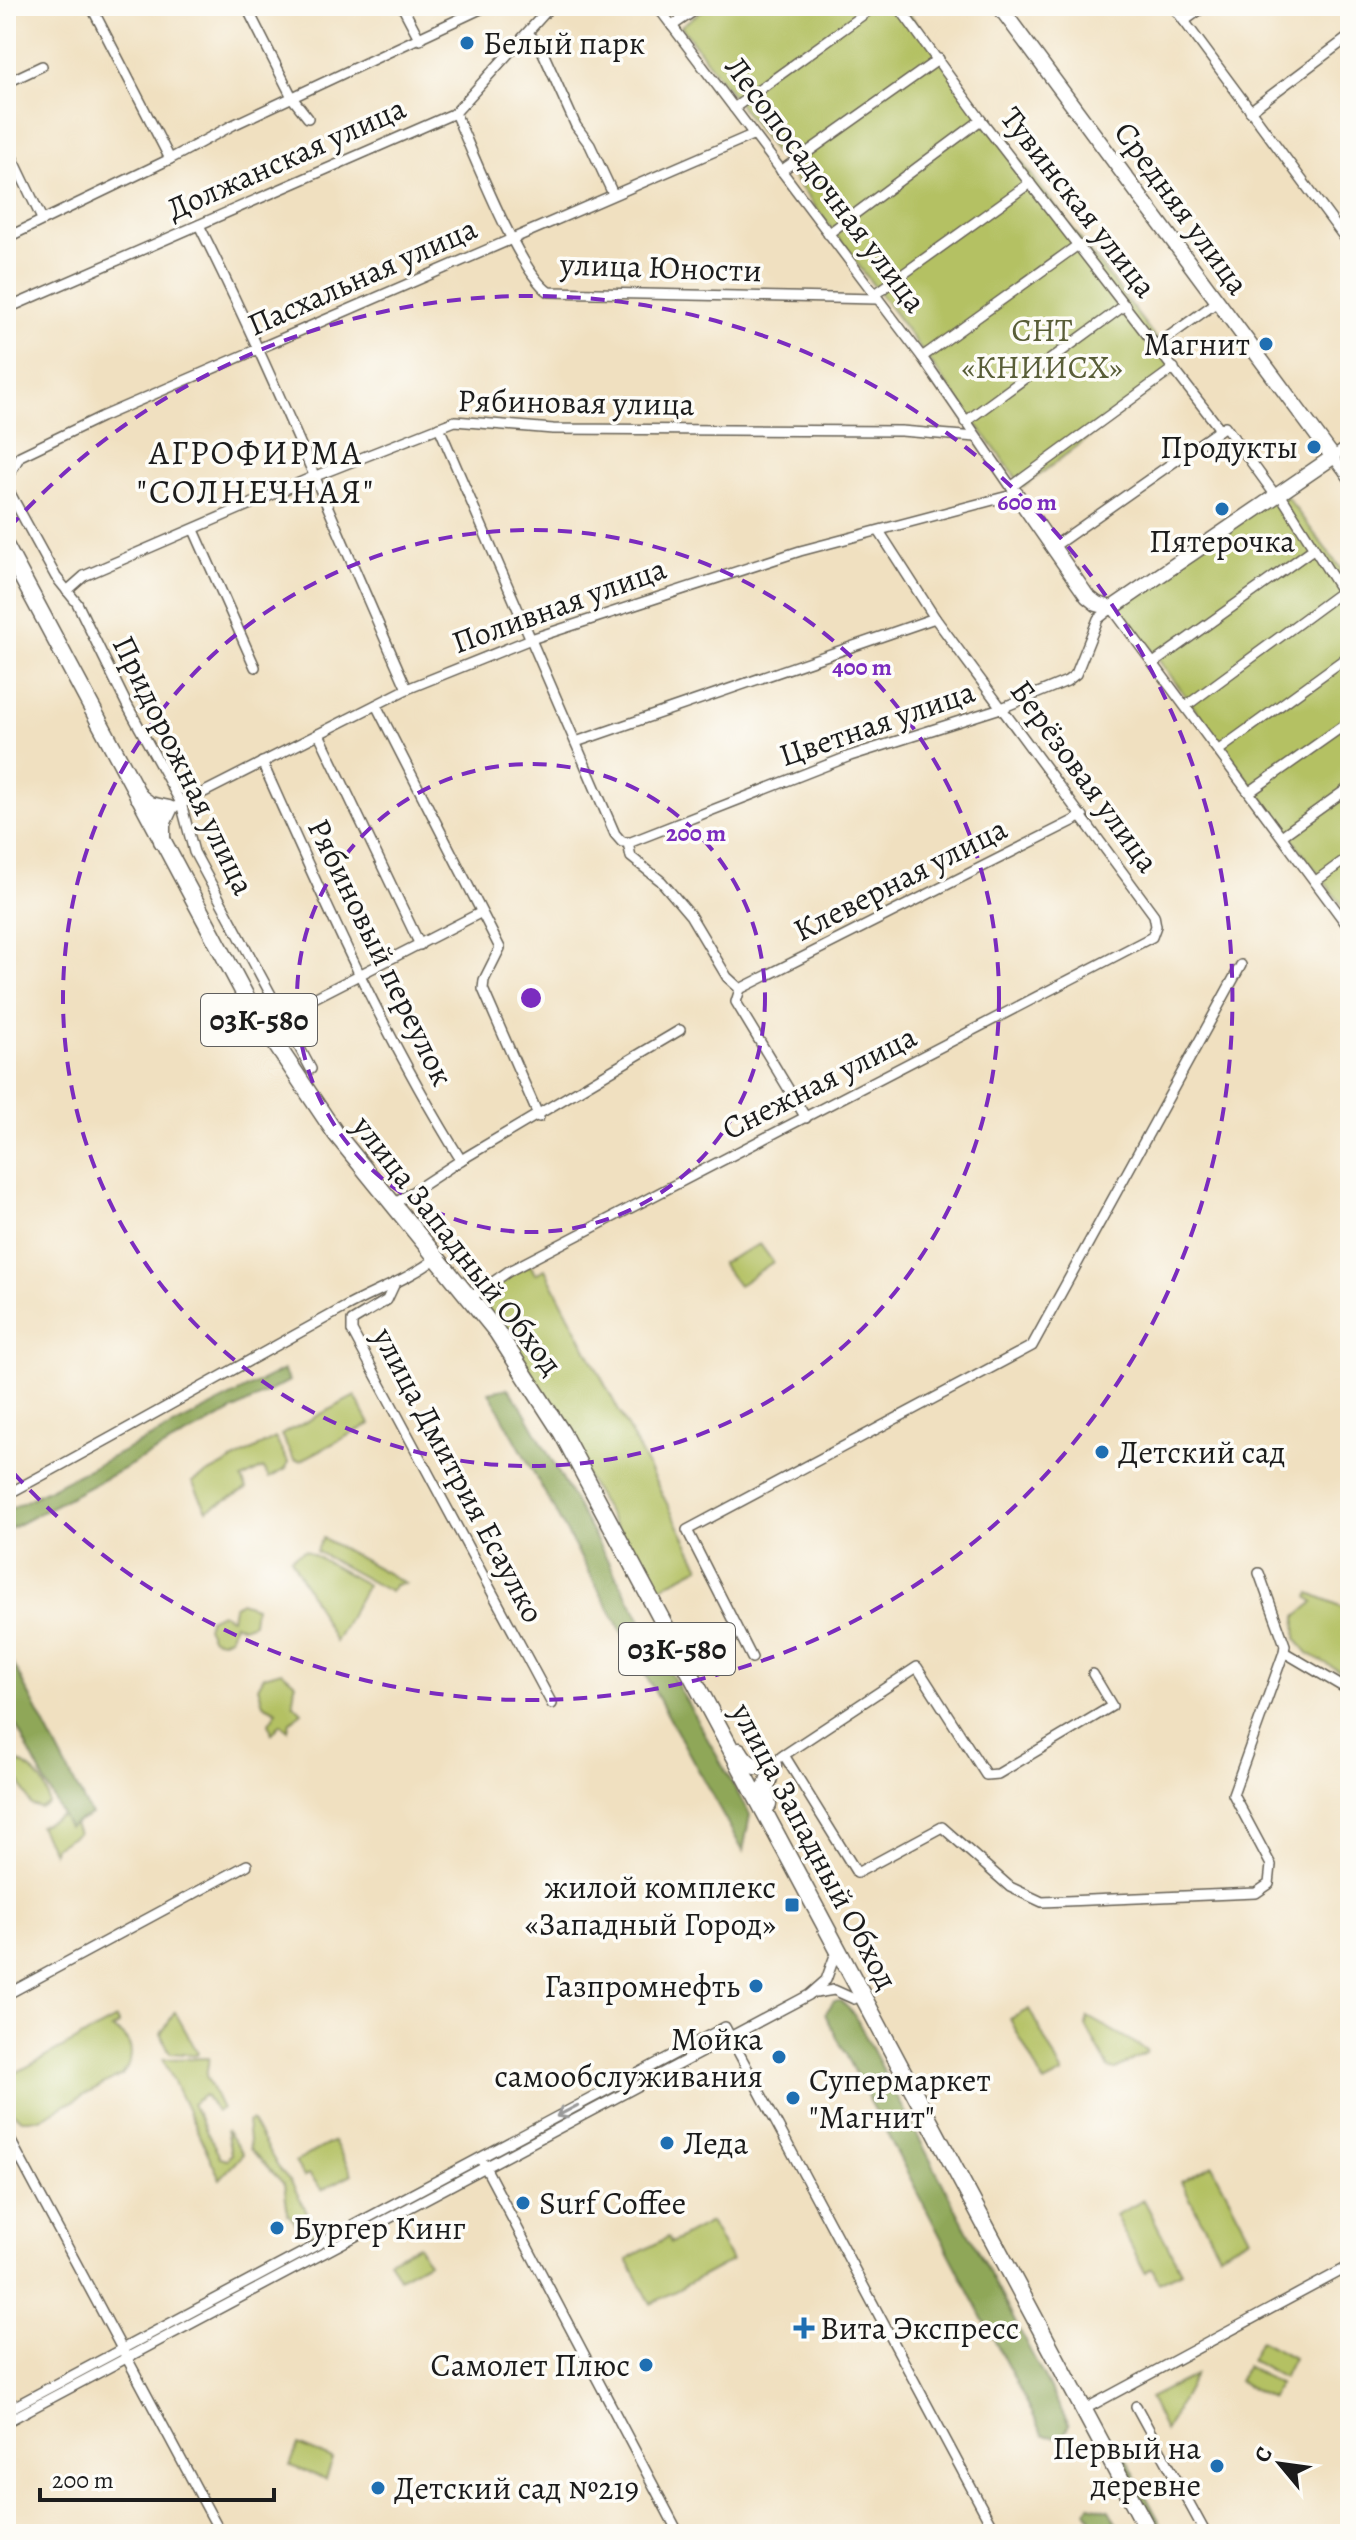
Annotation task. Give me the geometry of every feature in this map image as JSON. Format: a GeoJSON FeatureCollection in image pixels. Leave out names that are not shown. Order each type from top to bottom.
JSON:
{"type":"FeatureCollection","features":[{"type":"Feature","properties":{"kind":"highway","name":"улица Западный Обход"},"geometry":{"type":"LineString","coordinates":[[6,547],[135,793],[146,822],[164,847],[268,1034],[336,1134],[394,1204],[486,1332],[556,1438],[738,1771],[854,1999],[951,2171],[1141,2534]]}},
{"type":"Feature","properties":{"kind":"highway","name":"улица Западный Обход"},"geometry":{"type":"LineString","coordinates":[[6,562],[238,1001],[293,1089],[329,1141],[497,1332],[562,1433],[1150,2534]]}},
{"type":"Feature","properties":{"kind":"highway"},"geometry":{"type":"LineString","coordinates":[[135,793],[150,805],[175,806],[161,831],[164,847]]}},
{"type":"Feature","properties":{"kind":"highway"},"geometry":{"type":"LineString","coordinates":[[690,1673],[710,1697],[746,1763],[755,1767],[778,1760]]}},
{"type":"Feature","properties":{"kind":"highway"},"geometry":{"type":"LineString","coordinates":[[778,1760],[767,1778],[767,1803],[793,1862]]}},
{"type":"Feature","properties":{"kind":"street"},"geometry":{"type":"LineString","coordinates":[[91,6],[170,159]]}},
{"type":"Feature","properties":{"kind":"street"},"geometry":{"type":"LineString","coordinates":[[246,6],[293,99],[308,118]]}},
{"type":"Feature","properties":{"kind":"street"},"geometry":{"type":"LineString","coordinates":[[402,6],[420,40]]}},
{"type":"Feature","properties":{"kind":"street","name":"Должанская улица"},"geometry":{"type":"LineString","coordinates":[[6,238],[487,6]]}},
{"type":"Feature","properties":{"kind":"street","name":"Должанская улица"},"geometry":{"type":"LineString","coordinates":[[6,309],[333,163],[455,113],[551,6]]}},
{"type":"Feature","properties":{"kind":"street","name":"Лесопосадочная улица"},"geometry":{"type":"LineString","coordinates":[[657,6],[922,357],[1087,596],[1097,604],[1112,608],[1348,923]]}},
{"type":"Feature","properties":{"kind":"street"},"geometry":{"type":"LineString","coordinates":[[672,26],[701,6]]}},
{"type":"Feature","properties":{"kind":"street"},"geometry":{"type":"LineString","coordinates":[[734,108],[875,6]]}},
{"type":"Feature","properties":{"kind":"street","name":"Тувинская улица"},"geometry":{"type":"LineString","coordinates":[[898,6],[1078,245],[1278,495],[1350,605]]}},
{"type":"Feature","properties":{"kind":"street","name":"Средняя улица"},"geometry":{"type":"LineString","coordinates":[[999,6],[1350,480]]}},
{"type":"Feature","properties":{"kind":"street"},"geometry":{"type":"LineString","coordinates":[[1173,6],[1350,245]]}},
{"type":"Feature","properties":{"kind":"street"},"geometry":{"type":"LineString","coordinates":[[1184,21],[1205,6]]}},
{"type":"Feature","properties":{"kind":"street"},"geometry":{"type":"LineString","coordinates":[[528,33],[540,46],[576,126],[590,145],[613,194]]}},
{"type":"Feature","properties":{"kind":"street"},"geometry":{"type":"LineString","coordinates":[[1250,111],[1350,36]]}},
{"type":"Feature","properties":{"kind":"street"},"geometry":{"type":"LineString","coordinates":[[781,171],[939,59]]}},
{"type":"Feature","properties":{"kind":"street"},"geometry":{"type":"LineString","coordinates":[[6,83],[42,66]]}},
{"type":"Feature","properties":{"kind":"street","name":"улица Юности"},"geometry":{"type":"LineString","coordinates":[[455,113],[513,239],[538,285],[549,292],[876,297]]}},
{"type":"Feature","properties":{"kind":"street"},"geometry":{"type":"LineString","coordinates":[[828,234],[981,120]]}},
{"type":"Feature","properties":{"kind":"street","name":"Пасхальная улица"},"geometry":{"type":"LineString","coordinates":[[6,480],[20,456],[101,417],[752,135]]}},
{"type":"Feature","properties":{"kind":"street"},"geometry":{"type":"LineString","coordinates":[[6,144],[42,219]]}},
{"type":"Feature","properties":{"kind":"street"},"geometry":{"type":"LineString","coordinates":[[876,297],[1030,183]]}},
{"type":"Feature","properties":{"kind":"street"},"geometry":{"type":"LineString","coordinates":[[199,225],[261,349],[313,477],[407,689]]}},
{"type":"Feature","properties":{"kind":"street"},"geometry":{"type":"LineString","coordinates":[[922,357],[1078,245]]}},
{"type":"Feature","properties":{"kind":"street"},"geometry":{"type":"LineString","coordinates":[[1157,345],[1217,302]]}},
{"type":"Feature","properties":{"kind":"street"},"geometry":{"type":"LineString","coordinates":[[965,422],[1125,305]]}},
{"type":"Feature","properties":{"kind":"street"},"geometry":{"type":"LineString","coordinates":[[1014,491],[1174,368]]}},
{"type":"Feature","properties":{"kind":"street","name":"Рябиновая улица"},"geometry":{"type":"LineString","coordinates":[[67,591],[84,576],[313,477],[455,421],[553,429],[912,431],[976,437]]}},
{"type":"Feature","properties":{"kind":"street"},"geometry":{"type":"LineString","coordinates":[[439,427],[615,834],[625,842],[631,857],[661,881],[690,915],[727,977],[740,989],[736,1002],[806,1118]]}},
{"type":"Feature","properties":{"kind":"street"},"geometry":{"type":"LineString","coordinates":[[1053,547],[1223,428]]}},
{"type":"Feature","properties":{"kind":"street"},"geometry":{"type":"LineString","coordinates":[[1112,608],[1350,444]]}},
{"type":"Feature","properties":{"kind":"street","name":"Придорожная улица"},"geometry":{"type":"LineString","coordinates":[[6,486],[56,577],[77,603],[194,852],[311,1069]]}},
{"type":"Feature","properties":{"kind":"street","name":"Поливная улица"},"geometry":{"type":"LineString","coordinates":[[146,822],[407,689],[531,639],[708,578],[1014,491]]}},
{"type":"Feature","properties":{"kind":"street"},"geometry":{"type":"LineString","coordinates":[[194,530],[255,667]]}},
{"type":"Feature","properties":{"kind":"street","name":"Берёзовая улица"},"geometry":{"type":"LineString","coordinates":[[879,531],[935,618],[1004,707],[1154,915],[1156,926],[1152,937]]}},
{"type":"Feature","properties":{"kind":"street"},"geometry":{"type":"LineString","coordinates":[[1155,662],[1313,549]]}},
{"type":"Feature","properties":{"kind":"street"},"geometry":{"type":"LineString","coordinates":[[1186,706],[1341,592]]}},
{"type":"Feature","properties":{"kind":"street","name":"Цветная улица"},"geometry":{"type":"LineString","coordinates":[[625,842],[850,756],[1004,707],[1067,681],[1076,674],[1098,619],[1112,608]]}},
{"type":"Feature","properties":{"kind":"street"},"geometry":{"type":"LineString","coordinates":[[576,742],[935,618]]}},
{"type":"Feature","properties":{"kind":"street"},"geometry":{"type":"LineString","coordinates":[[1219,750],[1350,655]]}},
{"type":"Feature","properties":{"kind":"street"},"geometry":{"type":"LineString","coordinates":[[376,705],[500,948],[483,989],[539,1117]]}},
{"type":"Feature","properties":{"kind":"street"},"geometry":{"type":"LineString","coordinates":[[1251,791],[1350,721]]}},
{"type":"Feature","properties":{"kind":"street"},"geometry":{"type":"LineString","coordinates":[[319,734],[420,945]]}},
{"type":"Feature","properties":{"kind":"street","name":"Рябиновый переулок"},"geometry":{"type":"LineString","coordinates":[[262,762],[358,975],[411,1080],[461,1160]]}},
{"type":"Feature","properties":{"kind":"street"},"geometry":{"type":"LineString","coordinates":[[1283,835],[1350,787]]}},
{"type":"Feature","properties":{"kind":"street","name":"Клеверная улица"},"geometry":{"type":"LineString","coordinates":[[740,989],[1083,816]]}},
{"type":"Feature","properties":{"kind":"street"},"geometry":{"type":"LineString","coordinates":[[1316,881],[1350,856]]}},
{"type":"Feature","properties":{"kind":"street"},"geometry":{"type":"LineString","coordinates":[[283,1014],[480,913]]}},
{"type":"Feature","properties":{"kind":"street","name":"Снежная улица"},"geometry":{"type":"LineString","coordinates":[[470,1298],[509,1271],[1152,937]]}},
{"type":"Feature","properties":{"kind":"street"},"geometry":{"type":"LineString","coordinates":[[752,1658],[687,1530],[1032,1346],[1241,965]]}},
{"type":"Feature","properties":{"kind":"street"},"geometry":{"type":"LineString","coordinates":[[394,1204],[461,1160],[539,1117],[680,1030]]}},
{"type":"Feature","properties":{"kind":"street"},"geometry":{"type":"LineString","coordinates":[[6,1495],[243,1367],[340,1309],[394,1285],[434,1260]]}},
{"type":"Feature","properties":{"kind":"street","name":"улица Дмитрия Есаулко"},"geometry":{"type":"LineString","coordinates":[[394,1285],[387,1300],[352,1321],[352,1331],[552,1704]]}},
{"type":"Feature","properties":{"kind":"street"},"geometry":{"type":"LineString","coordinates":[[1093,1674],[1112,1706],[998,1774],[986,1775],[917,1667],[778,1760],[857,1873],[942,1827],[949,1829],[983,1867],[1010,1887],[1042,1902],[1256,1893],[1269,1884],[1271,1865],[1233,1794],[1285,1645],[1259,1573]]}},
{"type":"Feature","properties":{"kind":"street"},"geometry":{"type":"LineString","coordinates":[[1284,1652],[1350,1691]]}},
{"type":"Feature","properties":{"kind":"street"},"geometry":{"type":"LineString","coordinates":[[6,1995],[247,1865]]}},
{"type":"Feature","properties":{"kind":"street"},"geometry":{"type":"LineString","coordinates":[[6,2411],[124,2353],[809,1995],[826,1980],[834,1958]]}},
{"type":"Feature","properties":{"kind":"street"},"geometry":{"type":"LineString","coordinates":[[809,1995],[834,1990],[854,1999]]}},
{"type":"Feature","properties":{"kind":"street"},"geometry":{"type":"LineString","coordinates":[[730,2037],[996,2534]]}},
{"type":"Feature","properties":{"kind":"street"},"geometry":{"type":"LineString","coordinates":[[6,2132],[221,2534]]}},
{"type":"Feature","properties":{"kind":"street"},"geometry":{"type":"LineString","coordinates":[[483,2163],[679,2534]]}},
{"type":"Feature","properties":{"kind":"street"},"geometry":{"type":"LineString","coordinates":[[1083,2410],[1350,2266]]}},
{"type":"Feature","properties":{"kind":"street"},"geometry":{"type":"LineString","coordinates":[[6,2422],[124,2353]]}},
{"type":"Feature","properties":{"kind":"street"},"geometry":{"type":"LineString","coordinates":[[1136,2406],[1206,2534]]}},
{"type":"Feature","properties":{"kind":"green space","name":"СНТ «КНИИСХ»"},"geometry":{"type":"Polygon","coordinates":[[[709,6],[903,6],[1179,369],[1023,487],[681,26],[709,6]]]}},
{"type":"Feature","properties":{"kind":"green space"},"geometry":{"type":"Polygon","coordinates":[[[1280,488],[1350,581],[1350,916],[1116,603],[1280,488]]]}},
{"type":"Feature","properties":{"kind":"green space"},"geometry":{"type":"Polygon","coordinates":[[[760,1244],[773,1262],[738,1286],[721,1263],[760,1244]]]}},
{"type":"Feature","properties":{"kind":"green space"},"geometry":{"type":"Polygon","coordinates":[[[530,1264],[535,1274],[545,1269],[700,1567],[654,1591],[489,1312],[489,1294],[493,1288],[530,1264]]]}},
{"type":"Feature","properties":{"kind":"green space"},"geometry":{"type":"Polygon","coordinates":[[[283,1370],[289,1381],[6,1531],[6,1511],[283,1370]]]}},
{"type":"Feature","properties":{"kind":"green space"},"geometry":{"type":"Polygon","coordinates":[[[508,1388],[523,1409],[750,1815],[743,1851],[489,1392],[508,1388]]]}},
{"type":"Feature","properties":{"kind":"green space"},"geometry":{"type":"Polygon","coordinates":[[[355,1396],[370,1424],[300,1461],[294,1460],[281,1435],[355,1396]]]}},
{"type":"Feature","properties":{"kind":"green space"},"geometry":{"type":"Polygon","coordinates":[[[275,1438],[288,1462],[286,1469],[269,1478],[263,1468],[242,1479],[247,1489],[207,1510],[192,1482],[275,1438]]]}},
{"type":"Feature","properties":{"kind":"green space"},"geometry":{"type":"Polygon","coordinates":[[[323,1538],[405,1583],[395,1585],[390,1592],[316,1551],[323,1538]]]}},
{"type":"Feature","properties":{"kind":"green space"},"geometry":{"type":"Polygon","coordinates":[[[305,1550],[367,1585],[335,1642],[291,1558],[305,1550]]]}},
{"type":"Feature","properties":{"kind":"green space"},"geometry":{"type":"Polygon","coordinates":[[[1310,1593],[1350,1610],[1350,1677],[1308,1653],[1296,1639],[1297,1616],[1314,1602],[1308,1597],[1310,1593]]]}},
{"type":"Feature","properties":{"kind":"green space"},"geometry":{"type":"Polygon","coordinates":[[[240,1602],[255,1607],[253,1623],[242,1627],[234,1623],[230,1637],[221,1641],[212,1639],[206,1627],[209,1619],[221,1613],[231,1618],[233,1607],[240,1602]]]}},
{"type":"Feature","properties":{"kind":"green space"},"geometry":{"type":"Polygon","coordinates":[[[6,1650],[91,1815],[68,1827],[6,1706],[6,1650]]]}},
{"type":"Feature","properties":{"kind":"green space"},"geometry":{"type":"Polygon","coordinates":[[[281,1671],[295,1683],[293,1703],[302,1712],[290,1722],[288,1730],[281,1724],[272,1734],[269,1723],[277,1711],[263,1704],[258,1687],[264,1676],[281,1671]]]}},
{"type":"Feature","properties":{"kind":"green space"},"geometry":{"type":"Polygon","coordinates":[[[8,1756],[30,1769],[41,1780],[48,1804],[40,1808],[31,1805],[8,1756]]]}},
{"type":"Feature","properties":{"kind":"green space"},"geometry":{"type":"Polygon","coordinates":[[[61,1815],[72,1820],[78,1833],[54,1847],[53,1852],[39,1826],[61,1815]]]}},
{"type":"Feature","properties":{"kind":"green space"},"geometry":{"type":"Polygon","coordinates":[[[834,2001],[841,2001],[854,2014],[1069,2425],[1063,2437],[1044,2436],[825,2014],[834,2001]]]}},
{"type":"Feature","properties":{"kind":"green space"},"geometry":{"type":"Polygon","coordinates":[[[1029,2009],[1063,2074],[1044,2084],[1010,2019],[1029,2009]]]}},
{"type":"Feature","properties":{"kind":"green space"},"geometry":{"type":"Polygon","coordinates":[[[175,2012],[197,2055],[170,2053],[161,2034],[175,2012]]]}},
{"type":"Feature","properties":{"kind":"green space"},"geometry":{"type":"Polygon","coordinates":[[[1088,2017],[1147,2050],[1146,2053],[1116,2069],[1109,2068],[1086,2026],[1088,2017]]]}},
{"type":"Feature","properties":{"kind":"green space"},"geometry":{"type":"Polygon","coordinates":[[[116,2019],[119,2025],[112,2029],[125,2038],[131,2055],[122,2075],[40,2119],[22,2119],[9,2110],[6,2078],[116,2019]]]}},
{"type":"Feature","properties":{"kind":"green space"},"geometry":{"type":"Polygon","coordinates":[[[209,2058],[206,2076],[222,2109],[216,2112],[205,2095],[192,2104],[220,2157],[227,2159],[231,2154],[226,2130],[243,2154],[220,2179],[163,2059],[209,2058]]]}},
{"type":"Feature","properties":{"kind":"green space"},"geometry":{"type":"Polygon","coordinates":[[[251,2120],[278,2167],[291,2182],[317,2231],[312,2234],[303,2232],[288,2214],[284,2184],[250,2149],[247,2122],[251,2120]]]}},
{"type":"Feature","properties":{"kind":"green space"},"geometry":{"type":"Polygon","coordinates":[[[334,2141],[352,2174],[322,2190],[309,2174],[304,2177],[295,2162],[334,2141]]]}},
{"type":"Feature","properties":{"kind":"green space"},"geometry":{"type":"Polygon","coordinates":[[[1212,2165],[1250,2237],[1219,2254],[1181,2182],[1212,2165]]]}},
{"type":"Feature","properties":{"kind":"green space"},"geometry":{"type":"Polygon","coordinates":[[[1144,2200],[1181,2271],[1159,2282],[1152,2268],[1145,2272],[1115,2215],[1144,2200]]]}},
{"type":"Feature","properties":{"kind":"green space"},"geometry":{"type":"Polygon","coordinates":[[[710,2222],[731,2261],[651,2304],[627,2259],[668,2237],[671,2243],[710,2222]]]}},
{"type":"Feature","properties":{"kind":"green space"},"geometry":{"type":"Polygon","coordinates":[[[418,2245],[428,2262],[399,2278],[389,2260],[418,2245]]]}},
{"type":"Feature","properties":{"kind":"green space"},"geometry":{"type":"Polygon","coordinates":[[[1260,2340],[1293,2358],[1283,2378],[1250,2360],[1260,2340]]]}},
{"type":"Feature","properties":{"kind":"green space"},"geometry":{"type":"Polygon","coordinates":[[[1246,2366],[1279,2384],[1271,2399],[1238,2381],[1246,2366]]]}},
{"type":"Feature","properties":{"kind":"green space"},"geometry":{"type":"Polygon","coordinates":[[[1195,2375],[1165,2431],[1149,2398],[1195,2375]]]}},
{"type":"Feature","properties":{"kind":"green space"},"geometry":{"type":"Polygon","coordinates":[[[1116,2439],[1166,2534],[1155,2534],[1107,2444],[1116,2439]]]}},
{"type":"Feature","properties":{"kind":"green space"},"geometry":{"type":"Polygon","coordinates":[[[298,2445],[333,2459],[326,2479],[290,2466],[298,2445]]]}},
{"type":"Feature","properties":{"kind":"green space"},"geometry":{"type":"Polygon","coordinates":[[[1090,2505],[1110,2510],[1123,2534],[1098,2534],[1086,2510],[1090,2505]]]}},
{"type":"Feature","properties":{"kind":"place","name":"Белый парк"},"geometry":{"type":"Point","coordinates":[467,43]}},
{"type":"Feature","properties":{"kind":"place","name":"Магнит"},"geometry":{"type":"Point","coordinates":[1266,344]}},
{"type":"Feature","properties":{"kind":"place","name":"Продукты"},"geometry":{"type":"Point","coordinates":[1314,447]}},
{"type":"Feature","properties":{"kind":"place","name":"Пятерочка"},"geometry":{"type":"Point","coordinates":[1222,509]}},
{"type":"Feature","properties":{"kind":"place","name":"Детский сад"},"geometry":{"type":"Point","coordinates":[1102,1452]}},
{"type":"Feature","properties":{"kind":"place","name":"жилой комплекс «Западный Город»"},"geometry":{"type":"Point","coordinates":[792,1905]}},
{"type":"Feature","properties":{"kind":"place","name":"Газпромнефть"},"geometry":{"type":"Point","coordinates":[756,1986]}},
{"type":"Feature","properties":{"kind":"place","name":"Мойка самообслуживания"},"geometry":{"type":"Point","coordinates":[779,2057]}},
{"type":"Feature","properties":{"kind":"place","name":"Супермаркет \"Магнит\""},"geometry":{"type":"Point","coordinates":[793,2098]}},
{"type":"Feature","properties":{"kind":"place","name":"Леда"},"geometry":{"type":"Point","coordinates":[667,2143]}},
{"type":"Feature","properties":{"kind":"place","name":"Surf Coffee"},"geometry":{"type":"Point","coordinates":[523,2203]}},
{"type":"Feature","properties":{"kind":"place","name":"Бургер Кинг"},"geometry":{"type":"Point","coordinates":[277,2228]}},
{"type":"Feature","properties":{"kind":"place","name":"Вита Экспресс"},"geometry":{"type":"Point","coordinates":[804,2328]}},
{"type":"Feature","properties":{"kind":"place","name":"Самолет Плюс"},"geometry":{"type":"Point","coordinates":[646,2365]}},
{"type":"Feature","properties":{"kind":"place","name":"Первый на деревне"},"geometry":{"type":"Point","coordinates":[1217,2466]}},
{"type":"Feature","properties":{"kind":"place","name":"Детский сад №219"},"geometry":{"type":"Point","coordinates":[378,2488]}},
{"type":"Feature","properties":{"kind":"district","name":"АГРОФИРМА \"СОЛНЕЧНАЯ\""},"geometry":{"type":"Point","coordinates":[256,472]}}]}
